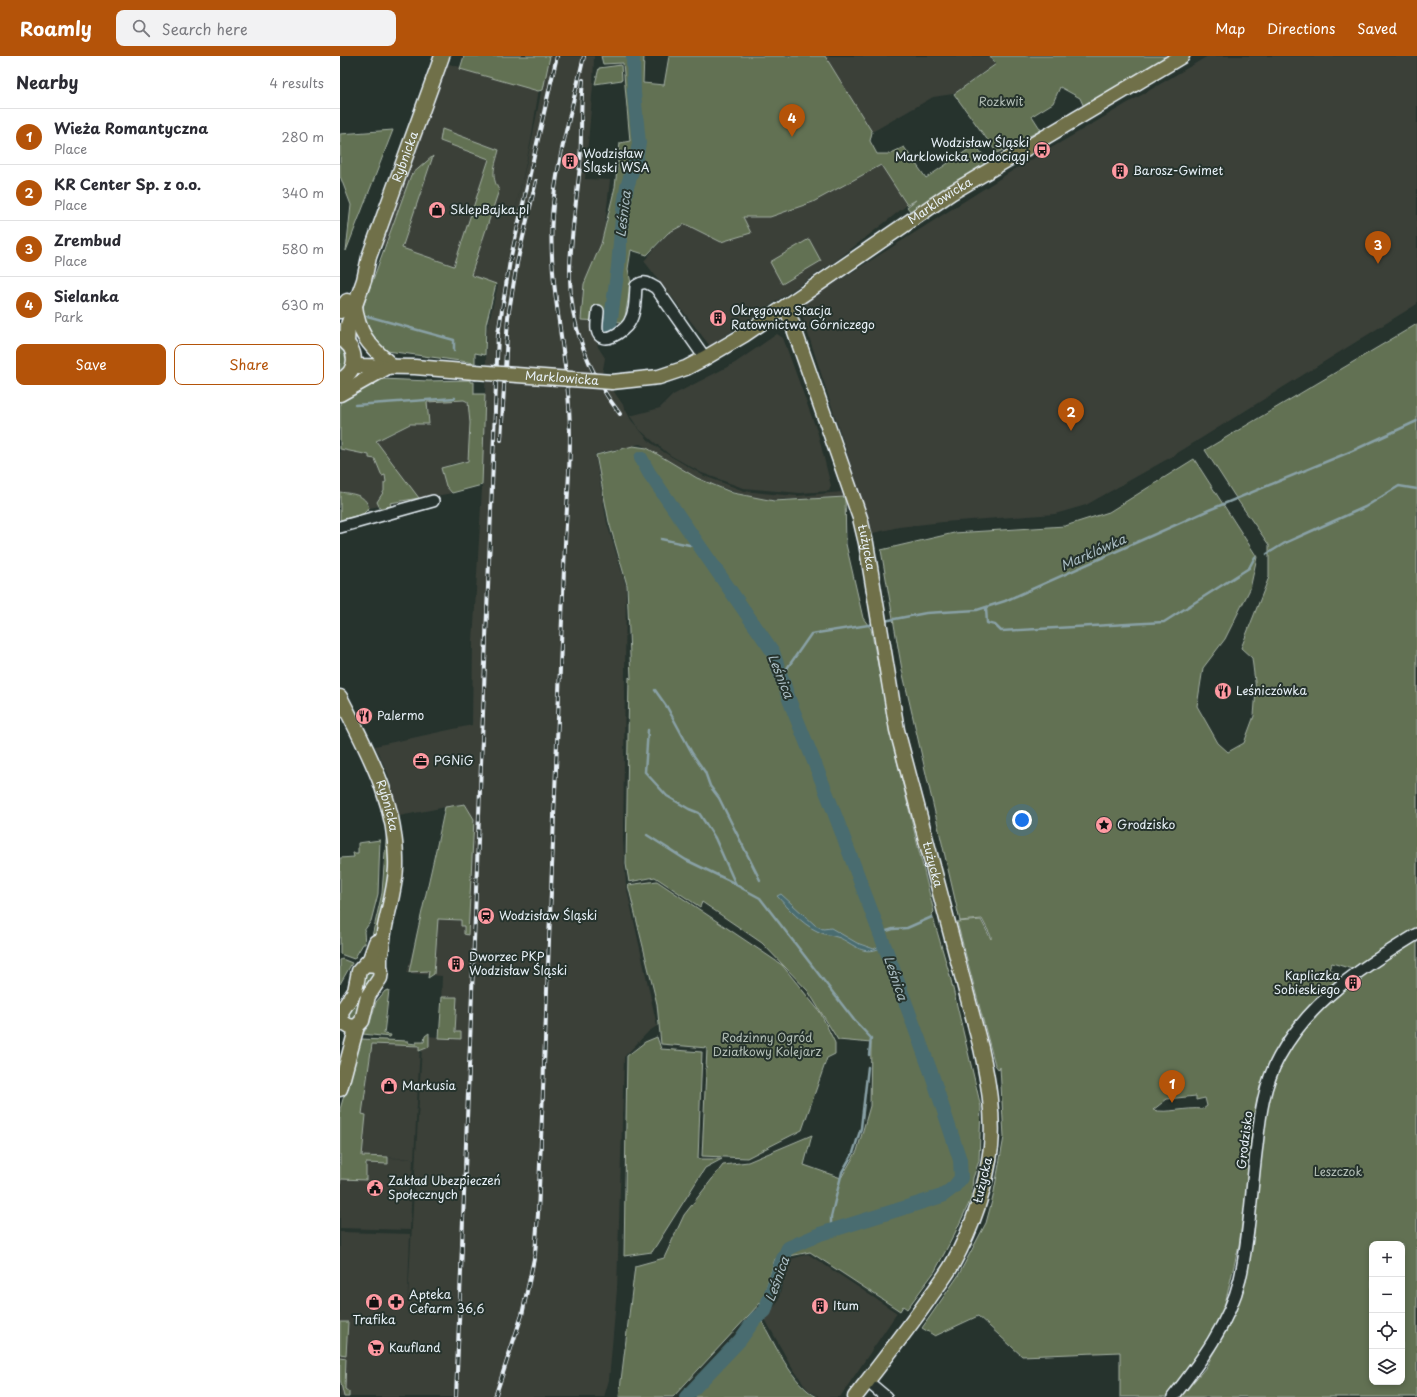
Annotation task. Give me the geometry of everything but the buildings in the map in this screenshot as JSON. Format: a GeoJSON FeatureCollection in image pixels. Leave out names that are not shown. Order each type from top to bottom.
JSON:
{"type":"FeatureCollection","features":[{"type":"Feature","properties":{"kind":"main road","name":"Rybnicka"},"geometry":{"type":"LineString","coordinates":[[340,324],[348,305],[364,280],[369,257],[442,56]]}},
{"type":"Feature","properties":{"kind":"main road","name":"Marklowicka"},"geometry":{"type":"LineString","coordinates":[[354,361],[602,382],[650,379],[678,371],[705,358],[786,306],[951,194],[1182,56]]}},
{"type":"Feature","properties":{"kind":"main road","name":"Rybnicka"},"geometry":{"type":"LineString","coordinates":[[344,340],[347,329],[348,305]]}},
{"type":"Feature","properties":{"kind":"main road"},"geometry":{"type":"LineString","coordinates":[[340,394],[388,364],[374,350],[361,330],[348,305]]}},
{"type":"Feature","properties":{"kind":"main road","name":"Łużycka"},"geometry":{"type":"LineString","coordinates":[[786,306],[860,518],[866,544],[879,630],[897,730],[981,1048],[987,1077],[992,1127],[991,1146],[984,1184],[971,1226],[952,1266],[855,1397]]}},
{"type":"Feature","properties":{"kind":"main road"},"geometry":{"type":"LineString","coordinates":[[340,380],[347,376],[354,361],[344,340]]}},
{"type":"Feature","properties":{"kind":"main road","name":"Rybnicka"},"geometry":{"type":"LineString","coordinates":[[340,697],[380,777],[394,824],[396,843],[396,869],[393,892],[379,962],[380,978],[368,996],[362,1020],[344,1019],[355,991],[359,971],[372,956],[386,924]]}},
{"type":"Feature","properties":{"kind":"main road"},"geometry":{"type":"LineString","coordinates":[[366,964],[374,964],[380,968]]}},
{"type":"Feature","properties":{"kind":"main road"},"geometry":{"type":"LineString","coordinates":[[340,1062],[346,1044],[344,1019]]}},
{"type":"Feature","properties":{"kind":"main road"},"geometry":{"type":"LineString","coordinates":[[340,1089],[344,1019]]}},
{"type":"Feature","properties":{"kind":"street"},"geometry":{"type":"LineString","coordinates":[[598,311],[597,330],[601,336],[608,338],[616,336],[630,322],[634,311],[636,286],[641,282],[647,282],[656,288],[705,358]]}},
{"type":"Feature","properties":{"kind":"street"},"geometry":{"type":"LineString","coordinates":[[340,527],[433,501]]}},
{"type":"Feature","properties":{"kind":"street","name":"Grodzisko"},"geometry":{"type":"LineString","coordinates":[[1174,1397],[1214,1341],[1235,1296],[1246,1244],[1262,1106],[1271,1074],[1279,1058],[1302,1024],[1345,980],[1417,934]]}},
{"type":"Feature","properties":{"kind":"street"},"geometry":{"type":"LineString","coordinates":[[867,1381],[886,1397]]}},
{"type":"Feature","properties":{"kind":"shaded area"},"geometry":{"type":"Polygon","coordinates":[[[548,56],[594,56],[585,179],[610,180],[594,323],[598,347],[605,358],[602,374],[623,405],[631,420],[650,442],[665,453],[704,476],[744,491],[798,496],[843,492],[844,497],[769,500],[742,495],[699,479],[640,444],[595,454],[607,523],[626,586],[623,841],[626,885],[657,1026],[649,1031],[624,1057],[617,1289],[609,1380],[604,1397],[340,1397],[340,1232],[410,1234],[407,1316],[422,1046],[426,1036],[440,1037],[442,976],[407,973],[429,889],[446,809],[467,803],[399,816],[388,774],[375,746],[472,725],[473,642],[482,489],[487,329],[498,285],[381,245],[445,63],[539,88],[531,140],[514,217],[532,139],[548,56]]]}},
{"type":"Feature","properties":{"kind":"shaded area"},"geometry":{"type":"Polygon","coordinates":[[[825,56],[990,56],[995,64],[953,94],[933,97],[872,132],[825,56]]]}},
{"type":"Feature","properties":{"kind":"shaded area"},"geometry":{"type":"Polygon","coordinates":[[[1208,56],[1417,56],[1417,304],[1171,457],[1086,505],[1055,514],[943,522],[899,527],[873,533],[799,306],[1012,171],[1208,56]]]}},
{"type":"Feature","properties":{"kind":"shaded area"},"geometry":{"type":"Polygon","coordinates":[[[881,165],[907,205],[837,260],[710,346],[644,261],[668,233],[685,224],[722,242],[743,217],[813,202],[881,165]]]}},
{"type":"Feature","properties":{"kind":"shaded area"},"geometry":{"type":"Polygon","coordinates":[[[777,334],[783,338],[818,434],[831,486],[829,491],[800,493],[743,488],[702,473],[670,455],[639,429],[630,416],[660,408],[673,395],[735,363],[777,334]]]}},
{"type":"Feature","properties":{"kind":"shaded area"},"geometry":{"type":"Polygon","coordinates":[[[464,400],[468,402],[470,423],[468,461],[450,464],[446,486],[452,493],[369,508],[353,494],[340,492],[340,435],[386,437],[410,424],[429,424],[426,402],[464,400]]]}},
{"type":"Feature","properties":{"kind":"shaded area"},"geometry":{"type":"Polygon","coordinates":[[[369,1043],[420,1046],[414,1159],[362,1156],[366,1115],[348,1114],[369,1043]]]}},
{"type":"Feature","properties":{"kind":"shaded area"},"geometry":{"type":"Polygon","coordinates":[[[340,1156],[413,1159],[410,1230],[340,1228],[340,1156]]]}},
{"type":"Feature","properties":{"kind":"shaded area"},"geometry":{"type":"Polygon","coordinates":[[[808,1254],[897,1313],[840,1397],[820,1397],[808,1390],[790,1364],[765,1319],[778,1302],[788,1260],[808,1254]]]}},
{"type":"Feature","properties":{"kind":"green space"},"geometry":{"type":"Polygon","coordinates":[[[464,56],[550,56],[543,90],[538,91],[460,69],[464,56]]]}},
{"type":"Feature","properties":{"kind":"green space"},"geometry":{"type":"Polygon","coordinates":[[[601,56],[644,56],[643,83],[664,85],[669,56],[825,56],[872,132],[870,141],[877,154],[889,154],[904,147],[926,178],[975,145],[984,156],[984,166],[911,212],[907,207],[916,200],[907,205],[881,165],[813,202],[770,217],[743,217],[751,233],[721,242],[685,224],[668,233],[647,255],[631,250],[628,269],[631,283],[624,322],[581,320],[584,284],[601,244],[615,187],[620,143],[630,141],[623,63],[603,64],[601,56]]]}},
{"type":"Feature","properties":{"kind":"green space","name":"Rozkwit"},"geometry":{"type":"Polygon","coordinates":[[[990,56],[1167,56],[1084,107],[1080,98],[1060,87],[1053,103],[1032,116],[1041,130],[997,153],[954,94],[996,64],[990,56]]]}},
{"type":"Feature","properties":{"kind":"green space"},"geometry":{"type":"Polygon","coordinates":[[[621,65],[622,80],[595,84],[599,68],[621,65]]]}},
{"type":"Feature","properties":{"kind":"green space"},"geometry":{"type":"Polygon","coordinates":[[[442,129],[499,150],[494,175],[496,185],[499,190],[471,275],[496,284],[486,324],[485,355],[475,353],[475,363],[387,351],[373,337],[363,314],[363,307],[411,175],[433,156],[402,248],[454,266],[489,159],[440,141],[442,129]]]}},
{"type":"Feature","properties":{"kind":"green space"},"geometry":{"type":"Polygon","coordinates":[[[393,130],[346,251],[351,205],[340,176],[340,134],[393,130]]]}},
{"type":"Feature","properties":{"kind":"green space"},"geometry":{"type":"Polygon","coordinates":[[[809,239],[821,261],[782,284],[770,262],[809,239]]]}},
{"type":"Feature","properties":{"kind":"green space"},"geometry":{"type":"Polygon","coordinates":[[[1417,324],[1417,929],[1352,969],[1332,963],[1329,969],[1336,972],[1339,980],[1283,1037],[1259,1101],[1239,1245],[1223,1312],[1197,1362],[1166,1397],[1120,1397],[1120,1352],[1022,1356],[978,1316],[935,1336],[922,1328],[958,1276],[986,1223],[993,1197],[1004,1137],[1000,1067],[999,1070],[995,1065],[957,922],[981,920],[991,939],[991,936],[982,919],[960,921],[902,670],[881,550],[954,533],[1065,526],[1109,512],[1194,459],[1257,557],[1250,589],[1225,639],[1203,668],[1197,706],[1218,743],[1228,752],[1244,743],[1254,716],[1256,690],[1252,658],[1241,648],[1269,577],[1269,545],[1205,450],[1417,324]],[[1196,1096],[1167,1099],[1153,1110],[1164,1111],[1203,1109],[1207,1106],[1205,1098],[1196,1100],[1196,1096]]]}},
{"type":"Feature","properties":{"kind":"green space"},"geometry":{"type":"Polygon","coordinates":[[[340,343],[342,344],[349,362],[340,375],[340,343]]]}},
{"type":"Feature","properties":{"kind":"green space"},"geometry":{"type":"Polygon","coordinates":[[[381,379],[429,381],[470,380],[470,382],[474,382],[474,394],[485,394],[482,485],[452,493],[446,486],[441,468],[468,461],[470,423],[468,402],[464,400],[427,402],[429,424],[410,424],[376,441],[419,498],[390,503],[391,506],[380,508],[377,502],[384,491],[384,483],[386,482],[385,475],[382,476],[375,459],[369,458],[369,455],[340,449],[340,402],[381,379]]]}},
{"type":"Feature","properties":{"kind":"green space"},"geometry":{"type":"Polygon","coordinates":[[[633,446],[647,448],[697,478],[733,493],[774,501],[845,497],[846,544],[863,618],[871,629],[894,748],[934,912],[932,914],[950,976],[981,1107],[979,1161],[973,1178],[971,1199],[935,1271],[907,1309],[903,1306],[900,1311],[810,1252],[775,1259],[766,1288],[772,1289],[765,1291],[762,1301],[673,1397],[619,1397],[635,1266],[664,1258],[684,1215],[723,1165],[748,1162],[812,1135],[804,1165],[841,1178],[857,1151],[870,1106],[871,1043],[838,1040],[808,991],[762,943],[702,902],[700,907],[655,877],[629,882],[626,864],[629,677],[631,679],[627,585],[609,522],[596,455],[633,446]]]}},
{"type":"Feature","properties":{"kind":"green space"},"geometry":{"type":"Polygon","coordinates":[[[340,492],[354,494],[361,497],[365,500],[369,508],[363,514],[340,520],[340,492]]]}},
{"type":"Feature","properties":{"kind":"green space"},"geometry":{"type":"Polygon","coordinates":[[[465,804],[474,819],[468,935],[464,934],[464,926],[461,926],[461,920],[438,919],[434,974],[428,978],[429,971],[409,972],[413,951],[445,807],[465,804]]]}},
{"type":"Feature","properties":{"kind":"green space"},"geometry":{"type":"Polygon","coordinates":[[[387,827],[389,873],[381,917],[372,946],[370,945],[382,893],[387,827]]]}},
{"type":"Feature","properties":{"kind":"green space"},"geometry":{"type":"Polygon","coordinates":[[[380,840],[378,894],[371,921],[364,931],[365,944],[363,944],[354,959],[340,954],[340,858],[354,857],[353,853],[358,853],[358,843],[380,840]]]}},
{"type":"Feature","properties":{"kind":"green space","name":"Rodzinny Ogród Działkowy Kolejarz"},"geometry":{"type":"Polygon","coordinates":[[[657,881],[782,965],[820,1012],[835,1043],[835,1054],[827,1058],[802,1130],[747,1158],[702,1156],[707,1048],[661,1044],[657,1004],[628,885],[657,881]]]}},
{"type":"Feature","properties":{"kind":"green space","name":"Leszczok"},"geometry":{"type":"Polygon","coordinates":[[[1417,939],[1417,1397],[1181,1397],[1206,1367],[1235,1313],[1250,1245],[1267,1102],[1291,1042],[1332,1000],[1347,988],[1355,990],[1362,985],[1361,977],[1417,939]]]}},
{"type":"Feature","properties":{"kind":"green space"},"geometry":{"type":"Polygon","coordinates":[[[342,959],[352,963],[340,984],[340,960],[342,959]]]}},
{"type":"Feature","properties":{"kind":"green space"},"geometry":{"type":"Polygon","coordinates":[[[367,970],[375,972],[356,1019],[349,1021],[348,1008],[367,970]]]}},
{"type":"Feature","properties":{"kind":"green space"},"geometry":{"type":"Polygon","coordinates":[[[389,990],[384,1034],[391,1035],[390,1037],[363,1034],[370,1023],[376,1002],[385,991],[389,990]]]}},
{"type":"Feature","properties":{"kind":"green space"},"geometry":{"type":"Polygon","coordinates":[[[442,997],[457,997],[455,1032],[461,1032],[461,1039],[439,1038],[442,997]]]}},
{"type":"Feature","properties":{"kind":"green space"},"geometry":{"type":"Polygon","coordinates":[[[429,1033],[429,1047],[419,1051],[419,1046],[372,1044],[362,1114],[366,1115],[362,1156],[388,1157],[388,1164],[366,1163],[366,1180],[341,1179],[340,1184],[340,1109],[361,1039],[408,1041],[408,1043],[416,1044],[416,1042],[424,1042],[425,1036],[429,1033]]]}},
{"type":"Feature","properties":{"kind":"green space"},"geometry":{"type":"Polygon","coordinates":[[[657,1037],[661,1049],[702,1052],[698,1159],[722,1159],[705,1168],[652,1252],[624,1256],[627,1056],[645,1042],[657,1037]]]}},
{"type":"Feature","properties":{"kind":"green space"},"geometry":{"type":"Polygon","coordinates":[[[761,1320],[792,1373],[808,1391],[817,1397],[692,1397],[748,1337],[761,1320]]]}},
{"type":"Feature","properties":{"kind":"green space"},"geometry":{"type":"Polygon","coordinates":[[[340,1322],[348,1322],[346,1355],[340,1354],[340,1322]]]}},
{"type":"Feature","properties":{"kind":"green space"},"geometry":{"type":"Polygon","coordinates":[[[340,1357],[346,1358],[345,1389],[349,1392],[349,1397],[344,1397],[340,1379],[340,1357]]]}},
{"type":"Feature","properties":{"kind":"water"},"geometry":{"type":"Polygon","coordinates":[[[781,894],[815,925],[823,929],[831,928],[857,943],[874,949],[884,943],[885,946],[872,951],[861,950],[840,938],[811,928],[791,911],[777,896],[781,894]]]}},
{"type":"Feature","properties":{"kind":"waterway","name":"Leśnica"},"geometry":{"type":"LineString","coordinates":[[610,326],[618,267],[622,217],[627,187],[636,159],[639,143],[634,93],[633,56]]}},
{"type":"Feature","properties":{"kind":"waterway"},"geometry":{"type":"LineString","coordinates":[[367,316],[454,340],[454,351]]}},
{"type":"Feature","properties":{"kind":"waterway"},"geometry":{"type":"LineString","coordinates":[[355,405],[455,398]]}},
{"type":"Feature","properties":{"kind":"waterway","name":"Marklówka"},"geometry":{"type":"LineString","coordinates":[[884,621],[926,613],[977,610],[1005,601],[1209,510],[1352,451],[1417,421]]}},
{"type":"Feature","properties":{"kind":"waterway","name":"Leśnica"},"geometry":{"type":"LineString","coordinates":[[641,458],[649,473],[773,652],[790,702],[829,799],[932,1075],[960,1160],[961,1178],[954,1187],[942,1196],[820,1234],[788,1248],[781,1263],[765,1311],[755,1319],[740,1340],[686,1397]]}},
{"type":"Feature","properties":{"kind":"waterway"},"geometry":{"type":"LineString","coordinates":[[1267,554],[1285,543],[1365,507],[1399,486],[1417,489]]}},
{"type":"Feature","properties":{"kind":"waterway"},"geometry":{"type":"LineString","coordinates":[[661,539],[699,547]]}},
{"type":"Feature","properties":{"kind":"waterway"},"geometry":{"type":"LineString","coordinates":[[986,608],[987,623],[995,625],[1001,631],[1164,622],[1249,568],[1255,557]]}},
{"type":"Feature","properties":{"kind":"waterway","name":"Marklówka"},"geometry":{"type":"LineString","coordinates":[[781,677],[811,634],[875,624]]}},
{"type":"Feature","properties":{"kind":"waterway"},"geometry":{"type":"LineString","coordinates":[[655,690],[667,707],[692,753],[705,772],[710,786],[719,798],[760,880]]}},
{"type":"Feature","properties":{"kind":"waterway"},"geometry":{"type":"LineString","coordinates":[[648,730],[645,772],[667,796],[699,813],[715,838],[736,885],[760,898],[854,1020],[871,1038],[869,1055]]}},
{"type":"Feature","properties":{"kind":"waterway"},"geometry":{"type":"LineString","coordinates":[[647,835],[686,860],[736,884]]}},
{"type":"Feature","properties":{"kind":"waterway"},"geometry":{"type":"LineString","coordinates":[[880,933],[893,929],[907,928],[932,917]]}},
{"type":"Feature","properties":{"kind":"waterway"},"geometry":{"type":"LineString","coordinates":[[831,1231],[831,1217],[842,1172],[853,1153],[861,1128],[868,1067]]}},
{"type":"Feature","properties":{"kind":"railway"},"geometry":{"type":"LineString","coordinates":[[456,1397],[498,334],[510,261],[557,56]]}},
{"type":"Feature","properties":{"kind":"railway"},"geometry":{"type":"LineString","coordinates":[[495,1397],[522,1315],[535,1254],[538,1214],[570,441],[567,382],[552,264],[551,240],[552,216],[557,176],[584,56]]}},
{"type":"Feature","properties":{"kind":"railway"},"geometry":{"type":"LineString","coordinates":[[583,80],[580,165],[570,260],[573,311],[577,329],[590,365],[609,399],[620,414]]}},
{"type":"Feature","properties":{"kind":"railway"},"geometry":{"type":"LineString","coordinates":[[501,440],[508,317],[517,263],[536,181]]}},
{"type":"Feature","properties":{"kind":"place","name":"Sielanka"},"geometry":{"type":"Point","coordinates":[792,137]}},
{"type":"Feature","properties":{"kind":"place","name":"Wodzisław Śląski Marklowicka wodociągi"},"geometry":{"type":"Point","coordinates":[1042,150]}},
{"type":"Feature","properties":{"kind":"place","name":"Wodzisław Śląski WSA"},"geometry":{"type":"Point","coordinates":[570,161]}},
{"type":"Feature","properties":{"kind":"place","name":"Barosz-Gwimet"},"geometry":{"type":"Point","coordinates":[1120,171]}},
{"type":"Feature","properties":{"kind":"place","name":"SklepBajka.pl"},"geometry":{"type":"Point","coordinates":[437,210]}},
{"type":"Feature","properties":{"kind":"place","name":"Zrembud"},"geometry":{"type":"Point","coordinates":[1378,264]}},
{"type":"Feature","properties":{"kind":"place","name":"Okręgowa Stacja Ratownictwa Górniczego"},"geometry":{"type":"Point","coordinates":[718,318]}},
{"type":"Feature","properties":{"kind":"place","name":"KR Center Sp. z o.o."},"geometry":{"type":"Point","coordinates":[1071,431]}},
{"type":"Feature","properties":{"kind":"place","name":"Leśniczówka"},"geometry":{"type":"Point","coordinates":[1223,691]}},
{"type":"Feature","properties":{"kind":"place","name":"Palermo"},"geometry":{"type":"Point","coordinates":[364,716]}},
{"type":"Feature","properties":{"kind":"place","name":"PGNiG"},"geometry":{"type":"Point","coordinates":[421,761]}},
{"type":"Feature","properties":{"kind":"place","name":"Grodzisko"},"geometry":{"type":"Point","coordinates":[1104,825]}},
{"type":"Feature","properties":{"kind":"place","name":"Wodzisław Śląski"},"geometry":{"type":"Point","coordinates":[486,916]}},
{"type":"Feature","properties":{"kind":"place","name":"Dworzec PKP Wodzisław Śląski"},"geometry":{"type":"Point","coordinates":[456,964]}},
{"type":"Feature","properties":{"kind":"place","name":"Kapliczka Sobieskiego"},"geometry":{"type":"Point","coordinates":[1353,983]}},
{"type":"Feature","properties":{"kind":"place","name":"Markusia"},"geometry":{"type":"Point","coordinates":[389,1086]}},
{"type":"Feature","properties":{"kind":"place","name":"Wieża Romantyczna"},"geometry":{"type":"Point","coordinates":[1172,1103]}},
{"type":"Feature","properties":{"kind":"place","name":"Zakład Ubezpieczeń Społecznych"},"geometry":{"type":"Point","coordinates":[375,1188]}},
{"type":"Feature","properties":{"kind":"place","name":"Trafika"},"geometry":{"type":"Point","coordinates":[374,1302]}},
{"type":"Feature","properties":{"kind":"place","name":"Apteka Cefarm 36,6"},"geometry":{"type":"Point","coordinates":[396,1302]}},
{"type":"Feature","properties":{"kind":"place","name":"Itum"},"geometry":{"type":"Point","coordinates":[820,1306]}},
{"type":"Feature","properties":{"kind":"place","name":"Kaufland"},"geometry":{"type":"Point","coordinates":[376,1348]}}]}
